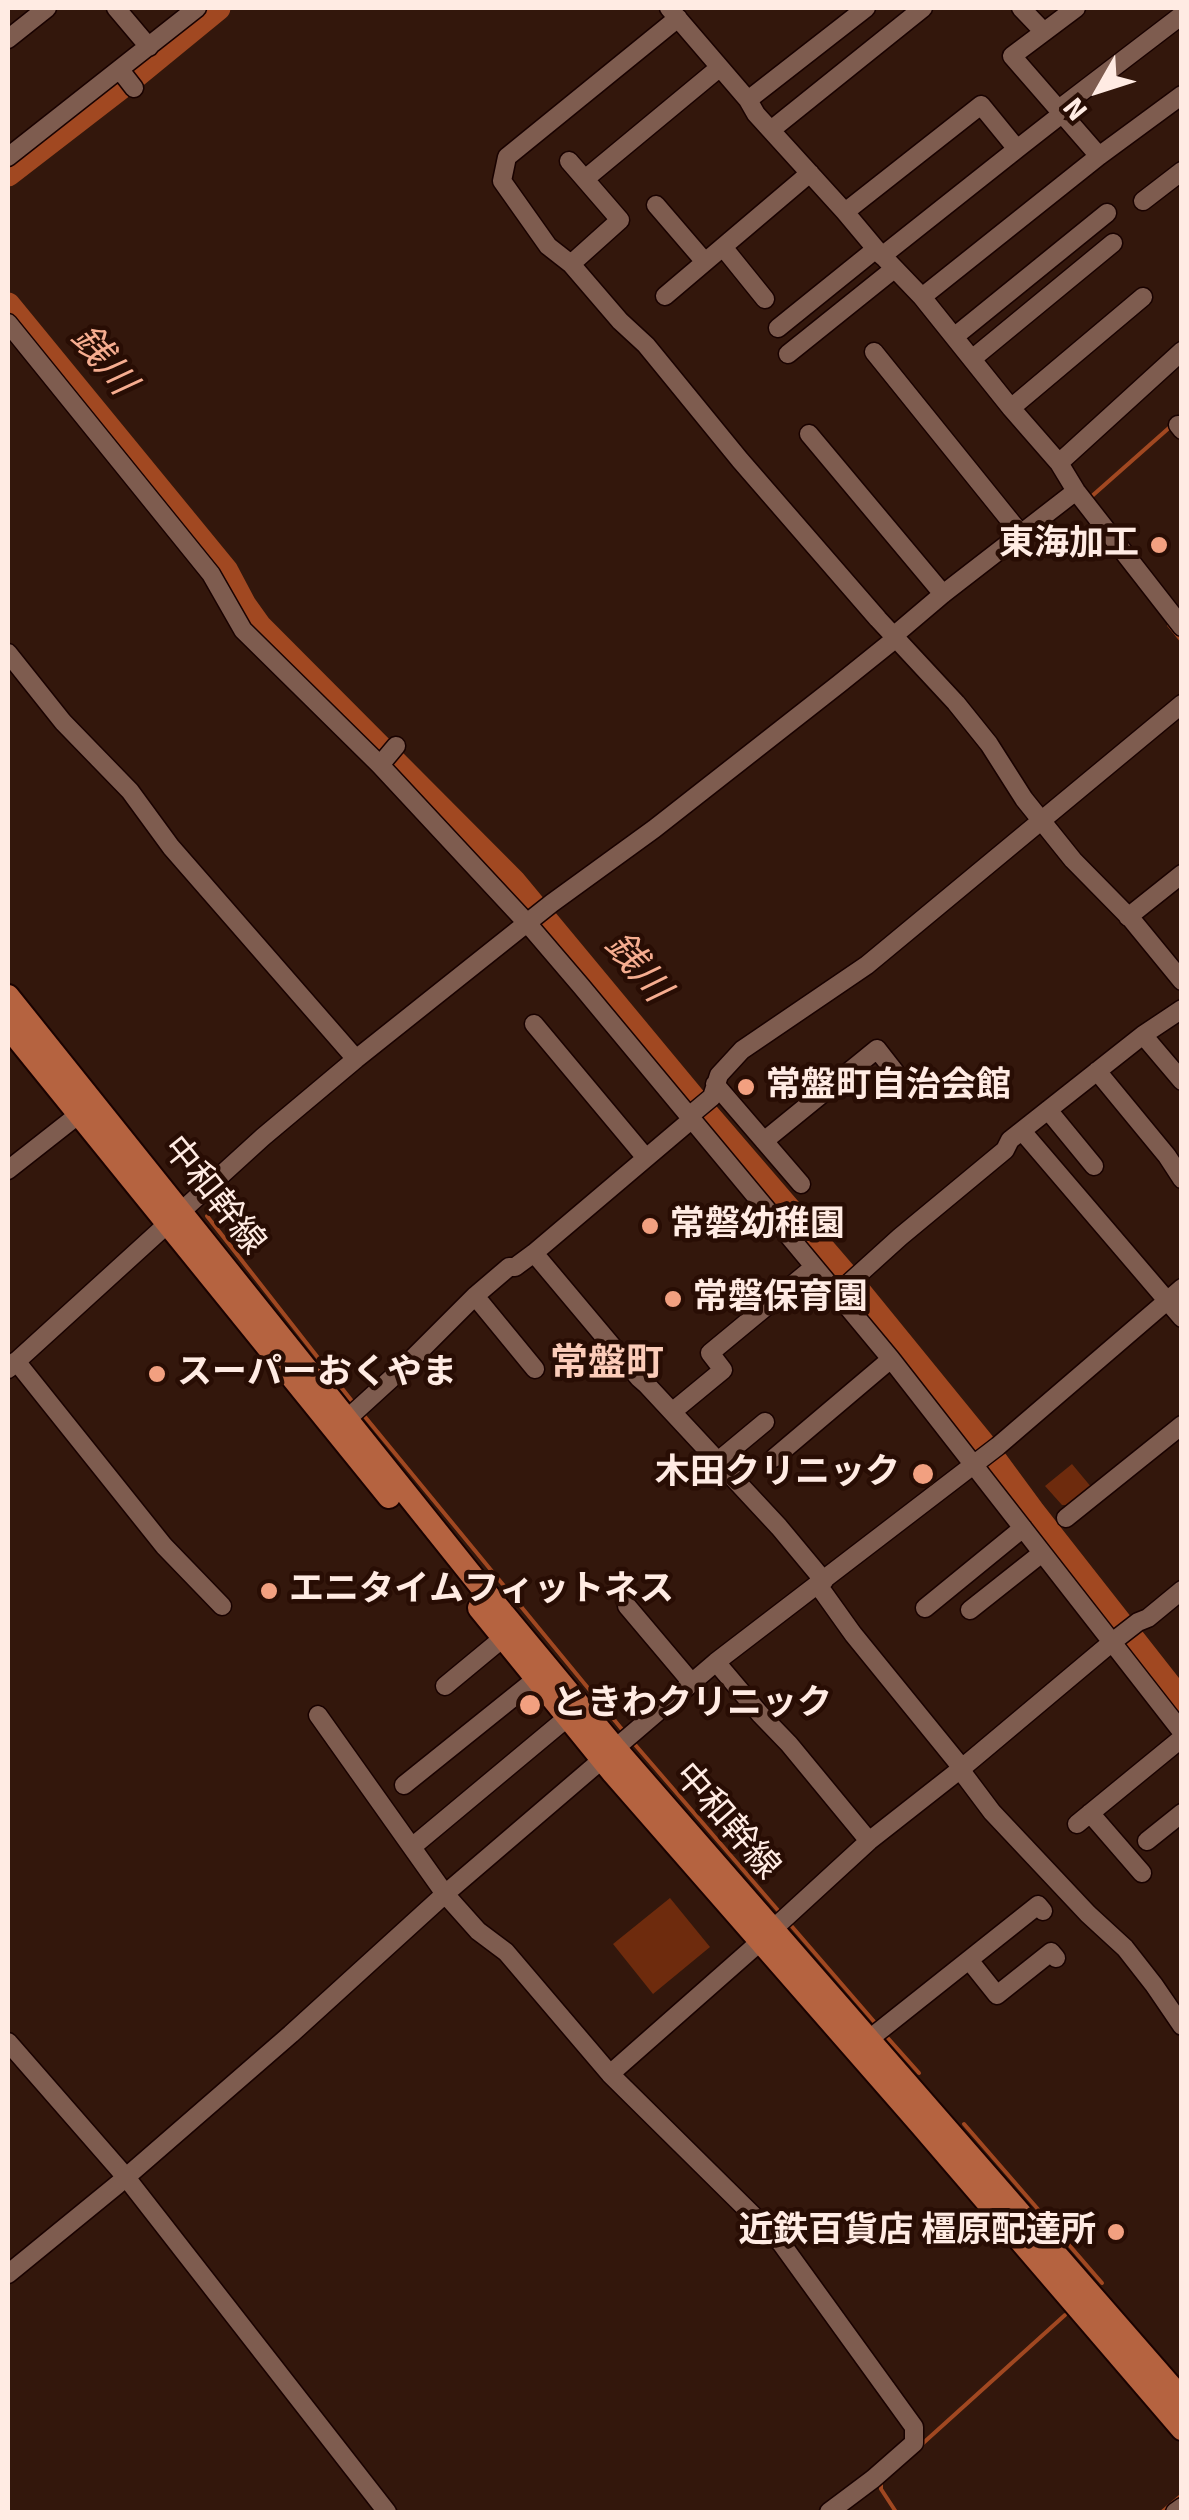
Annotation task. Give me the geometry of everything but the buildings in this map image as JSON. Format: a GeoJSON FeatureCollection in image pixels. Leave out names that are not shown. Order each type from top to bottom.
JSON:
{"type":"FeatureCollection","features":[{"type":"Feature","properties":{"kind":"main road","name":"中和幹線"},"geometry":{"type":"LineString","coordinates":[[8,996],[174,1217],[536,1679],[568,1717],[620,1746]]}},
{"type":"Feature","properties":{"kind":"main road","name":"中和幹線"},"geometry":{"type":"LineString","coordinates":[[8,1028],[78,1115],[355,1412],[478,1583],[775,1927],[1182,2430]]}},
{"type":"Feature","properties":{"kind":"main road","name":"中和幹線"},"geometry":{"type":"LineString","coordinates":[[775,1927],[877,2033],[1182,2399]]}},
{"type":"Feature","properties":{"kind":"street"},"geometry":{"type":"LineString","coordinates":[[8,39],[47,8]]}},
{"type":"Feature","properties":{"kind":"street"},"geometry":{"type":"LineString","coordinates":[[116,8],[149,48]]}},
{"type":"Feature","properties":{"kind":"street"},"geometry":{"type":"LineString","coordinates":[[8,157],[197,8]]}},
{"type":"Feature","properties":{"kind":"street"},"geometry":{"type":"LineString","coordinates":[[748,100],[866,8]]}},
{"type":"Feature","properties":{"kind":"street"},"geometry":{"type":"LineString","coordinates":[[771,130],[924,8]]}},
{"type":"Feature","properties":{"kind":"street"},"geometry":{"type":"LineString","coordinates":[[1021,8],[1044,32]]}},
{"type":"Feature","properties":{"kind":"street"},"geometry":{"type":"LineString","coordinates":[[1076,8],[1012,56],[1099,156]]}},
{"type":"Feature","properties":{"kind":"street"},"geometry":{"type":"LineString","coordinates":[[1182,627],[1076,491],[1060,463],[922,297],[756,114],[673,10],[507,157],[502,181],[542,238],[646,345],[894,638],[956,703],[1040,820],[1182,982]]}},
{"type":"Feature","properties":{"kind":"street"},"geometry":{"type":"LineString","coordinates":[[788,354],[884,258],[1182,15]]}},
{"type":"Feature","properties":{"kind":"street"},"geometry":{"type":"LineString","coordinates":[[585,179],[719,68]]}},
{"type":"Feature","properties":{"kind":"street"},"geometry":{"type":"LineString","coordinates":[[120,70],[134,88]]}},
{"type":"Feature","properties":{"kind":"street"},"geometry":{"type":"LineString","coordinates":[[922,297],[1182,94]]}},
{"type":"Feature","properties":{"kind":"street"},"geometry":{"type":"LineString","coordinates":[[845,212],[982,105],[1017,149]]}},
{"type":"Feature","properties":{"kind":"street"},"geometry":{"type":"LineString","coordinates":[[569,161],[620,220],[570,264]]}},
{"type":"Feature","properties":{"kind":"street"},"geometry":{"type":"LineString","coordinates":[[1143,200],[1182,171]]}},
{"type":"Feature","properties":{"kind":"street"},"geometry":{"type":"LineString","coordinates":[[665,296],[810,173]]}},
{"type":"Feature","properties":{"kind":"street"},"geometry":{"type":"LineString","coordinates":[[656,205],[705,262]]}},
{"type":"Feature","properties":{"kind":"street"},"geometry":{"type":"LineString","coordinates":[[954,337],[1107,213]]}},
{"type":"Feature","properties":{"kind":"street"},"geometry":{"type":"LineString","coordinates":[[972,360],[1113,243]]}},
{"type":"Feature","properties":{"kind":"street"},"geometry":{"type":"LineString","coordinates":[[723,247],[765,299]]}},
{"type":"Feature","properties":{"kind":"street"},"geometry":{"type":"LineString","coordinates":[[778,328],[884,258]]}},
{"type":"Feature","properties":{"kind":"street"},"geometry":{"type":"LineString","coordinates":[[1011,408],[1143,296]]}},
{"type":"Feature","properties":{"kind":"street"},"geometry":{"type":"LineString","coordinates":[[8,323],[211,574],[242,630],[389,755],[814,1267],[840,1292],[1114,1640],[1182,1735],[1084,1819],[1142,1873]]}},
{"type":"Feature","properties":{"kind":"street"},"geometry":{"type":"LineString","coordinates":[[1060,463],[1182,351]]}},
{"type":"Feature","properties":{"kind":"street"},"geometry":{"type":"LineString","coordinates":[[874,352],[1020,533]]}},
{"type":"Feature","properties":{"kind":"street"},"geometry":{"type":"LineString","coordinates":[[809,434],[943,594]]}},
{"type":"Feature","properties":{"kind":"street"},"geometry":{"type":"LineString","coordinates":[[222,1606],[164,1546],[12,1365],[263,1137],[356,1059],[691,800],[1076,491]]}},
{"type":"Feature","properties":{"kind":"street"},"geometry":{"type":"LineString","coordinates":[[8,654],[63,722],[130,791],[171,847],[356,1059]]}},
{"type":"Feature","properties":{"kind":"street"},"geometry":{"type":"LineString","coordinates":[[355,1412],[475,1296],[534,1253],[690,1117],[742,1050],[870,963],[1182,704]]}},
{"type":"Feature","properties":{"kind":"street"},"geometry":{"type":"LineString","coordinates":[[1128,917],[1182,874]]}},
{"type":"Feature","properties":{"kind":"street"},"geometry":{"type":"LineString","coordinates":[[840,1292],[1005,1150],[1010,1140],[1142,1034],[1182,1009]]}},
{"type":"Feature","properties":{"kind":"street"},"geometry":{"type":"LineString","coordinates":[[534,1024],[646,1158]]}},
{"type":"Feature","properties":{"kind":"street"},"geometry":{"type":"LineString","coordinates":[[1142,1034],[1182,1081]]}},
{"type":"Feature","properties":{"kind":"street"},"geometry":{"type":"LineString","coordinates":[[764,1141],[877,1049],[895,1072]]}},
{"type":"Feature","properties":{"kind":"street"},"geometry":{"type":"LineString","coordinates":[[1096,1071],[1182,1179]]}},
{"type":"Feature","properties":{"kind":"street"},"geometry":{"type":"LineString","coordinates":[[712,1092],[802,1184]]}},
{"type":"Feature","properties":{"kind":"street"},"geometry":{"type":"LineString","coordinates":[[1048,1110],[1094,1166]]}},
{"type":"Feature","properties":{"kind":"street"},"geometry":{"type":"LineString","coordinates":[[8,1170],[78,1115]]}},
{"type":"Feature","properties":{"kind":"street"},"geometry":{"type":"LineString","coordinates":[[1022,1131],[1182,1318]]}},
{"type":"Feature","properties":{"kind":"street"},"geometry":{"type":"LineString","coordinates":[[534,1253],[639,1378],[779,1527],[853,1634],[962,1768],[992,1812],[1125,1948],[1182,2026]]}},
{"type":"Feature","properties":{"kind":"street"},"geometry":{"type":"LineString","coordinates":[[672,1412],[723,1370],[710,1353],[814,1267]]}},
{"type":"Feature","properties":{"kind":"street"},"geometry":{"type":"LineString","coordinates":[[8,2274],[117,2185],[445,1894],[716,1662],[998,1446],[1182,1288]]}},
{"type":"Feature","properties":{"kind":"street"},"geometry":{"type":"LineString","coordinates":[[475,1296],[535,1368]]}},
{"type":"Feature","properties":{"kind":"street"},"geometry":{"type":"LineString","coordinates":[[774,1458],[891,1359]]}},
{"type":"Feature","properties":{"kind":"street"},"geometry":{"type":"LineString","coordinates":[[718,1461],[765,1422]]}},
{"type":"Feature","properties":{"kind":"street"},"geometry":{"type":"LineString","coordinates":[[1066,1518],[1182,1425]]}},
{"type":"Feature","properties":{"kind":"street"},"geometry":{"type":"LineString","coordinates":[[925,1608],[1023,1528]]}},
{"type":"Feature","properties":{"kind":"street"},"geometry":{"type":"LineString","coordinates":[[970,1610],[1042,1553]]}},
{"type":"Feature","properties":{"kind":"street"},"geometry":{"type":"LineString","coordinates":[[610,2074],[870,1842],[1114,1640],[1182,1590]]}},
{"type":"Feature","properties":{"kind":"street"},"geometry":{"type":"LineString","coordinates":[[627,1606],[692,1683]]}},
{"type":"Feature","properties":{"kind":"street"},"geometry":{"type":"LineString","coordinates":[[445,1686],[503,1638]]}},
{"type":"Feature","properties":{"kind":"street"},"geometry":{"type":"LineString","coordinates":[[716,1662],[870,1842]]}},
{"type":"Feature","properties":{"kind":"street"},"geometry":{"type":"LineString","coordinates":[[404,1786],[536,1679]]}},
{"type":"Feature","properties":{"kind":"street"},"geometry":{"type":"LineString","coordinates":[[318,1715],[445,1894],[478,1931],[506,1952],[610,2074],[781,2243],[914,2427],[914,2443],[829,2512]]}},
{"type":"Feature","properties":{"kind":"street"},"geometry":{"type":"LineString","coordinates":[[412,1848],[568,1717]]}},
{"type":"Feature","properties":{"kind":"street"},"geometry":{"type":"LineString","coordinates":[[1147,1841],[1182,1813]]}},
{"type":"Feature","properties":{"kind":"street"},"geometry":{"type":"LineString","coordinates":[[877,2033],[1038,1905],[1042,1911]]}},
{"type":"Feature","properties":{"kind":"street"},"geometry":{"type":"LineString","coordinates":[[969,1960],[997,1995],[1051,1952],[1056,1958]]}},
{"type":"Feature","properties":{"kind":"street"},"geometry":{"type":"LineString","coordinates":[[8,2042],[125,2176],[387,2512]]}},
{"type":"Feature","properties":{"kind":"street"},"geometry":{"type":"LineString","coordinates":[[1175,2512],[1182,2506]]}},
{"type":"Feature","properties":{"kind":"shaded area"},"geometry":{"type":"Polygon","coordinates":[[[1072,1464],[1092,1488],[1072,1505],[1062,1505],[1045,1486],[1072,1464]]]}},
{"type":"Feature","properties":{"kind":"shaded area"},"geometry":{"type":"Polygon","coordinates":[[[670,1898],[710,1947],[653,1994],[613,1944],[670,1898]]]}},
{"type":"Feature","properties":{"kind":"waterway","name":"銭川"},"geometry":{"type":"LineString","coordinates":[[8,174],[218,8]]}},
{"type":"Feature","properties":{"kind":"waterway","name":"銭川"},"geometry":{"type":"LineString","coordinates":[[8,305],[226,571],[259,626],[513,881],[846,1276],[982,1443],[1182,1702]]}},
{"type":"Feature","properties":{"kind":"waterway"},"geometry":{"type":"LineString","coordinates":[[1091,502],[1092,496],[1170,427]]}},
{"type":"Feature","properties":{"kind":"waterway"},"geometry":{"type":"LineString","coordinates":[[1169,625],[1182,641]]}},
{"type":"Feature","properties":{"kind":"waterway"},"geometry":{"type":"LineString","coordinates":[[207,1216],[355,1405]]}},
{"type":"Feature","properties":{"kind":"waterway"},"geometry":{"type":"LineString","coordinates":[[361,1412],[625,1733]]}},
{"type":"Feature","properties":{"kind":"waterway"},"geometry":{"type":"LineString","coordinates":[[631,1740],[782,1915]]}},
{"type":"Feature","properties":{"kind":"waterway"},"geometry":{"type":"LineString","coordinates":[[788,1922],[877,2025]]}},
{"type":"Feature","properties":{"kind":"waterway"},"geometry":{"type":"LineString","coordinates":[[886,2036],[919,2073]]}},
{"type":"Feature","properties":{"kind":"waterway"},"geometry":{"type":"LineString","coordinates":[[964,2124],[1102,2283]]}},
{"type":"Feature","properties":{"kind":"waterway"},"geometry":{"type":"LineString","coordinates":[[921,2445],[1065,2315]]}},
{"type":"Feature","properties":{"kind":"waterway"},"geometry":{"type":"LineString","coordinates":[[881,2482],[881,2489],[896,2512]]}},
{"type":"Feature","properties":{"kind":"waterway"},"geometry":{"type":"LineString","coordinates":[[1162,2512],[1182,2495]]}},
{"type":"Feature","properties":{"kind":"place","name":"東海加工"},"geometry":{"type":"Point","coordinates":[1159,545]}},
{"type":"Feature","properties":{"kind":"place","name":"常盤町自治会館"},"geometry":{"type":"Point","coordinates":[746,1087]}},
{"type":"Feature","properties":{"kind":"place","name":"常磐幼稚園"},"geometry":{"type":"Point","coordinates":[650,1226]}},
{"type":"Feature","properties":{"kind":"place","name":"常磐保育園"},"geometry":{"type":"Point","coordinates":[673,1299]}},
{"type":"Feature","properties":{"kind":"place","name":"スーパーおくやま"},"geometry":{"type":"Point","coordinates":[157,1374]}},
{"type":"Feature","properties":{"kind":"place","name":"木田クリニック"},"geometry":{"type":"Point","coordinates":[923,1474]}},
{"type":"Feature","properties":{"kind":"place","name":"エニタイムフィットネス"},"geometry":{"type":"Point","coordinates":[269,1591]}},
{"type":"Feature","properties":{"kind":"place","name":"ときわクリニック"},"geometry":{"type":"Point","coordinates":[530,1705]}},
{"type":"Feature","properties":{"kind":"place","name":"近鉄百貨店 橿原配達所"},"geometry":{"type":"Point","coordinates":[1116,2232]}},
{"type":"Feature","properties":{"kind":"district","name":"常盤町"},"geometry":{"type":"Point","coordinates":[607,1365]}}]}
